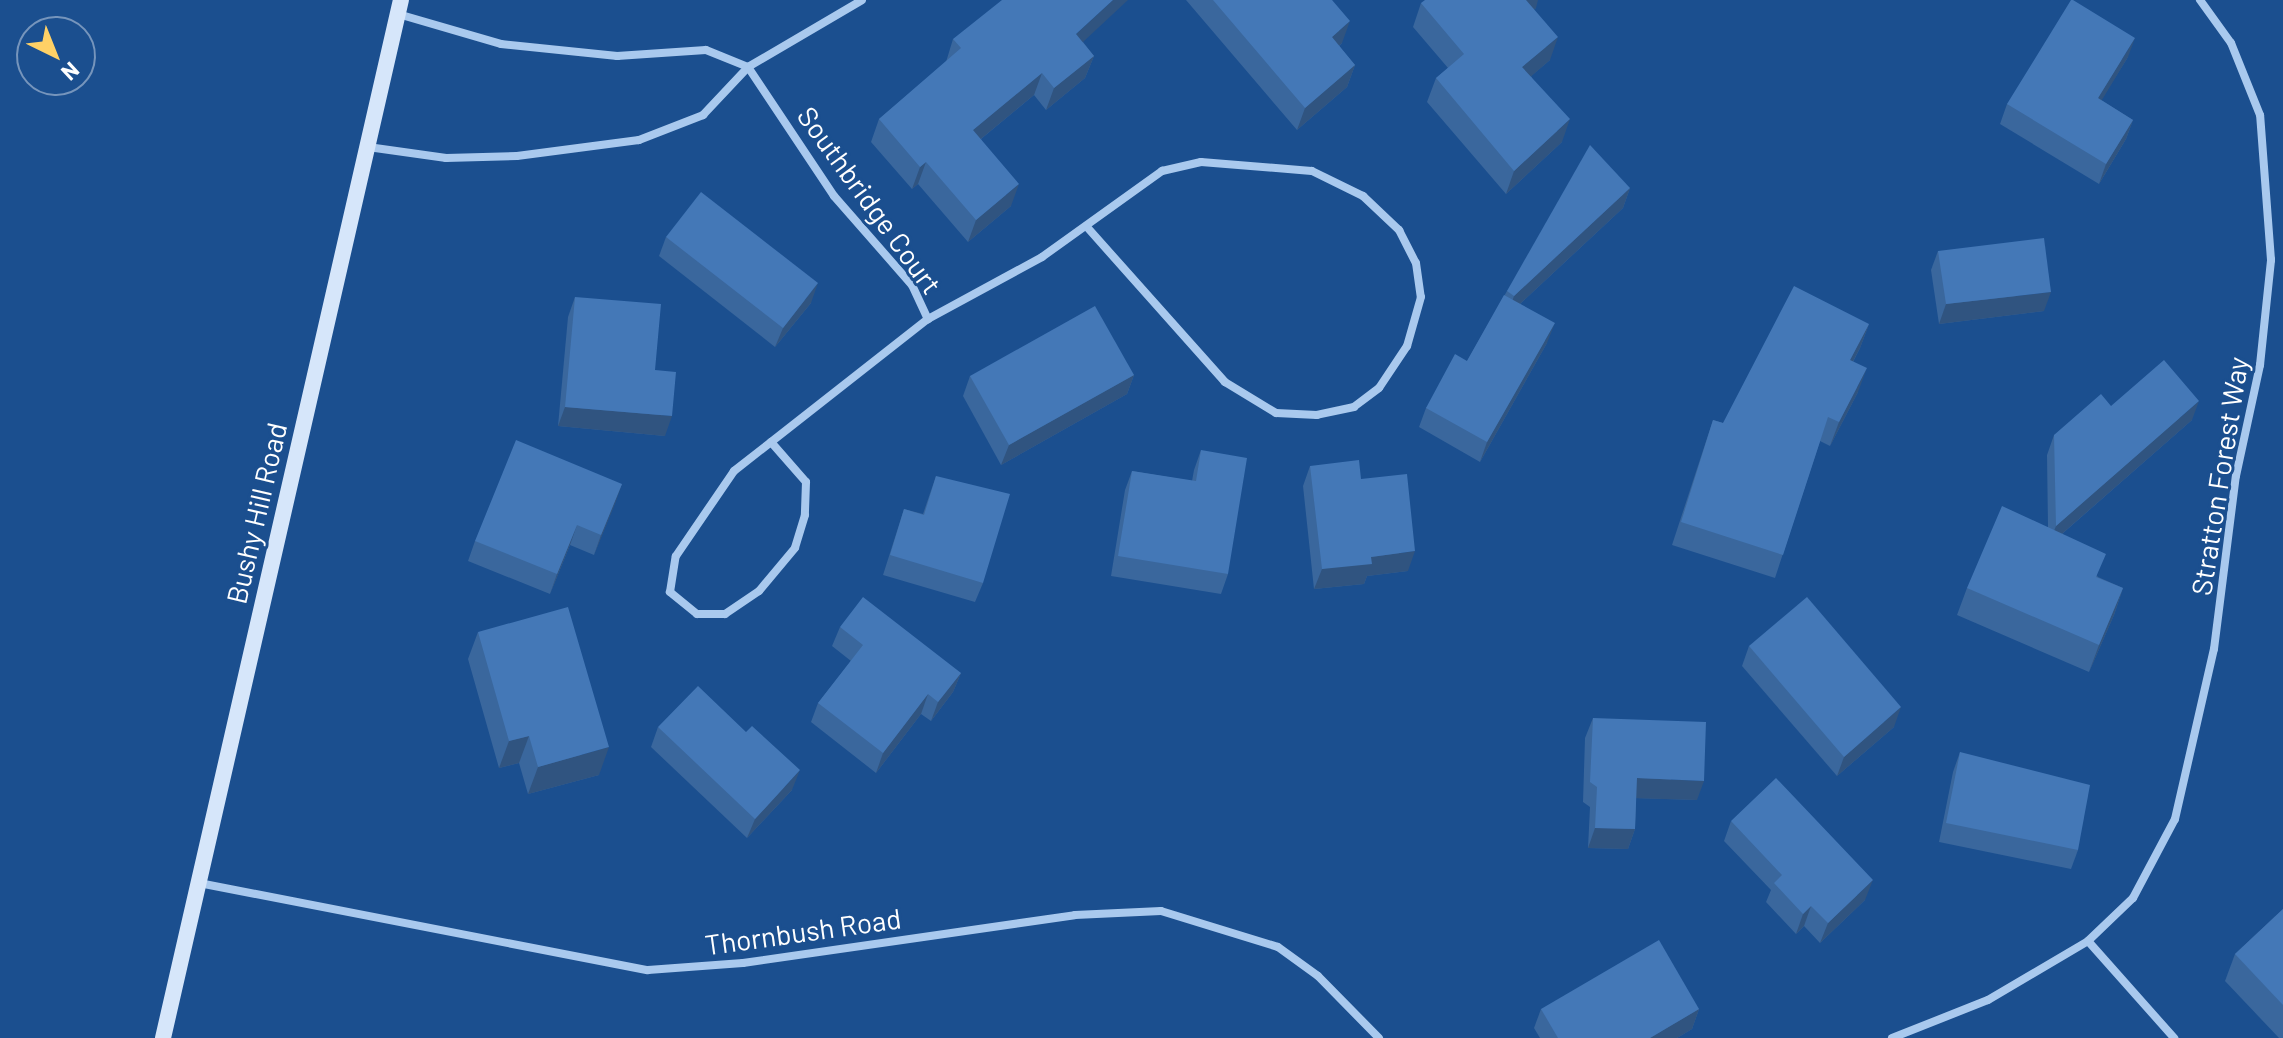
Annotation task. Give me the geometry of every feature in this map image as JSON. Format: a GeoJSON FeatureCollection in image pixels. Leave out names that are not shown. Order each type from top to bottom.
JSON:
{"type":"FeatureCollection","features":[{"type":"Feature","properties":{"kind":"main road","name":"Bushy Hill Road"},"geometry":{"type":"LineString","coordinates":[[163,1038],[399,7]]}},
{"type":"Feature","properties":{"kind":"street"},"geometry":{"type":"LineString","coordinates":[[366,147],[446,158],[517,156],[639,140],[703,115],[748,67],[862,0]]}},
{"type":"Feature","properties":{"kind":"street","name":"Stratton Forest Way"},"geometry":{"type":"LineString","coordinates":[[1892,1038],[1988,1000],[2088,941],[2133,898],[2175,819],[2214,649],[2236,476],[2260,365],[2271,260],[2260,115],[2231,43],[2200,0]]}},
{"type":"Feature","properties":{"kind":"street"},"geometry":{"type":"LineString","coordinates":[[399,7],[501,44],[617,56],[706,50],[748,67]]}},
{"type":"Feature","properties":{"kind":"street","name":"Southbridge Court"},"geometry":{"type":"LineString","coordinates":[[748,67],[834,196],[912,285],[928,319]]}},
{"type":"Feature","properties":{"kind":"street","name":"Southbridge Court"},"geometry":{"type":"LineString","coordinates":[[771,442],[806,482],[805,515],[795,548],[759,591],[725,614],[697,614],[670,592],[676,556],[734,471],[771,442],[928,319],[987,291],[1087,227],[1162,171],[1201,162],[1312,171],[1363,196],[1399,230],[1416,263],[1421,297],[1407,346],[1379,388],[1354,407],[1317,415],[1276,413],[1225,382],[1087,227]]}},
{"type":"Feature","properties":{"kind":"street","name":"Thornbush Road"},"geometry":{"type":"LineString","coordinates":[[199,883],[648,970],[743,963],[1075,915],[1161,911],[1278,947],[1318,976],[1379,1038]]}},
{"type":"Feature","properties":{"kind":"street"},"geometry":{"type":"LineString","coordinates":[[2088,941],[2174,1038]]}},
{"type":"Feature","properties":{"kind":"building"},"geometry":{"type":"Polygon","coordinates":[[[1002,0],[1113,0],[1076,34],[1094,56],[1054,88],[1042,73],[973,130],[1019,184],[976,220],[926,162],[920,167],[879,119],[961,48],[953,39],[1002,0]]]}},
{"type":"Feature","properties":{"kind":"building"},"geometry":{"type":"Polygon","coordinates":[[[1213,0],[1332,0],[1350,21],[1332,37],[1355,65],[1305,108],[1213,0]]]}},
{"type":"Feature","properties":{"kind":"building"},"geometry":{"type":"Polygon","coordinates":[[[1425,0],[1526,0],[1558,37],[1522,67],[1570,119],[1514,171],[1436,78],[1464,54],[1421,3],[1425,0]]]}},
{"type":"Feature","properties":{"kind":"building"},"geometry":{"type":"Polygon","coordinates":[[[2071,0],[2135,38],[2098,98],[2133,120],[2106,164],[2007,104],[2071,0]]]}},
{"type":"Feature","properties":{"kind":"building"},"geometry":{"type":"Polygon","coordinates":[[[1590,145],[1630,188],[1514,296],[1507,291],[1590,145]]]}},
{"type":"Feature","properties":{"kind":"building"},"geometry":{"type":"Polygon","coordinates":[[[701,192],[818,283],[783,328],[666,237],[701,192]]]}},
{"type":"Feature","properties":{"kind":"building"},"geometry":{"type":"Polygon","coordinates":[[[2044,238],[2051,292],[1946,304],[1938,251],[2044,238]]]}},
{"type":"Feature","properties":{"kind":"building"},"geometry":{"type":"Polygon","coordinates":[[[1794,286],[1869,324],[1850,360],[1867,368],[1839,422],[1828,417],[1783,555],[1681,522],[1713,420],[1723,423],[1794,286]]]}},
{"type":"Feature","properties":{"kind":"building"},"geometry":{"type":"Polygon","coordinates":[[[1504,295],[1555,323],[1487,442],[1426,408],[1455,354],[1467,361],[1504,295]]]}},
{"type":"Feature","properties":{"kind":"building"},"geometry":{"type":"Polygon","coordinates":[[[575,297],[661,304],[655,370],[676,372],[672,416],[565,407],[575,297]]]}},
{"type":"Feature","properties":{"kind":"building"},"geometry":{"type":"Polygon","coordinates":[[[1095,306],[1134,375],[1009,445],[970,376],[1095,306]]]}},
{"type":"Feature","properties":{"kind":"building"},"geometry":{"type":"Polygon","coordinates":[[[2164,360],[2199,401],[2056,526],[2054,435],[2101,394],[2111,406],[2164,360]]]}},
{"type":"Feature","properties":{"kind":"building"},"geometry":{"type":"Polygon","coordinates":[[[516,440],[622,484],[601,535],[577,525],[557,574],[475,541],[516,440]]]}},
{"type":"Feature","properties":{"kind":"building"},"geometry":{"type":"Polygon","coordinates":[[[1201,450],[1247,458],[1228,574],[1118,556],[1132,471],[1196,481],[1201,450]]]}},
{"type":"Feature","properties":{"kind":"building"},"geometry":{"type":"Polygon","coordinates":[[[1359,460],[1361,479],[1407,474],[1415,551],[1371,557],[1372,564],[1322,569],[1310,466],[1359,460]]]}},
{"type":"Feature","properties":{"kind":"building"},"geometry":{"type":"Polygon","coordinates":[[[936,476],[1010,494],[983,583],[890,555],[904,509],[924,515],[936,476]]]}},
{"type":"Feature","properties":{"kind":"building"},"geometry":{"type":"Polygon","coordinates":[[[2002,506],[2106,554],[2096,577],[2123,588],[2099,645],[1967,588],[2002,506]]]}},
{"type":"Feature","properties":{"kind":"building"},"geometry":{"type":"Polygon","coordinates":[[[863,597],[961,673],[938,702],[928,694],[883,753],[818,703],[863,645],[840,627],[863,597]]]}},
{"type":"Feature","properties":{"kind":"building"},"geometry":{"type":"Polygon","coordinates":[[[1807,597],[1901,707],[1844,757],[1749,646],[1807,597]]]}},
{"type":"Feature","properties":{"kind":"building"},"geometry":{"type":"Polygon","coordinates":[[[568,607],[609,747],[538,767],[529,736],[509,741],[478,632],[568,607]]]}},
{"type":"Feature","properties":{"kind":"building"},"geometry":{"type":"Polygon","coordinates":[[[698,686],[746,732],[752,726],[800,770],[755,819],[658,727],[698,686]]]}},
{"type":"Feature","properties":{"kind":"building"},"geometry":{"type":"Polygon","coordinates":[[[1593,718],[1706,722],[1704,781],[1637,778],[1635,829],[1595,828],[1597,787],[1590,782],[1593,718]]]}},
{"type":"Feature","properties":{"kind":"building"},"geometry":{"type":"Polygon","coordinates":[[[1960,752],[2090,785],[2078,850],[1946,823],[1960,752]]]}},
{"type":"Feature","properties":{"kind":"building"},"geometry":{"type":"Polygon","coordinates":[[[1776,778],[1873,880],[1828,923],[1811,906],[1803,914],[1774,883],[1782,875],[1731,821],[1776,778]]]}},
{"type":"Feature","properties":{"kind":"building"},"geometry":{"type":"Polygon","coordinates":[[[2283,909],[2283,1005],[2235,954],[2283,909]]]}},
{"type":"Feature","properties":{"kind":"building"},"geometry":{"type":"Polygon","coordinates":[[[1659,940],[1699,1009],[1650,1038],[1558,1038],[1541,1009],[1659,940]]]}}]}
